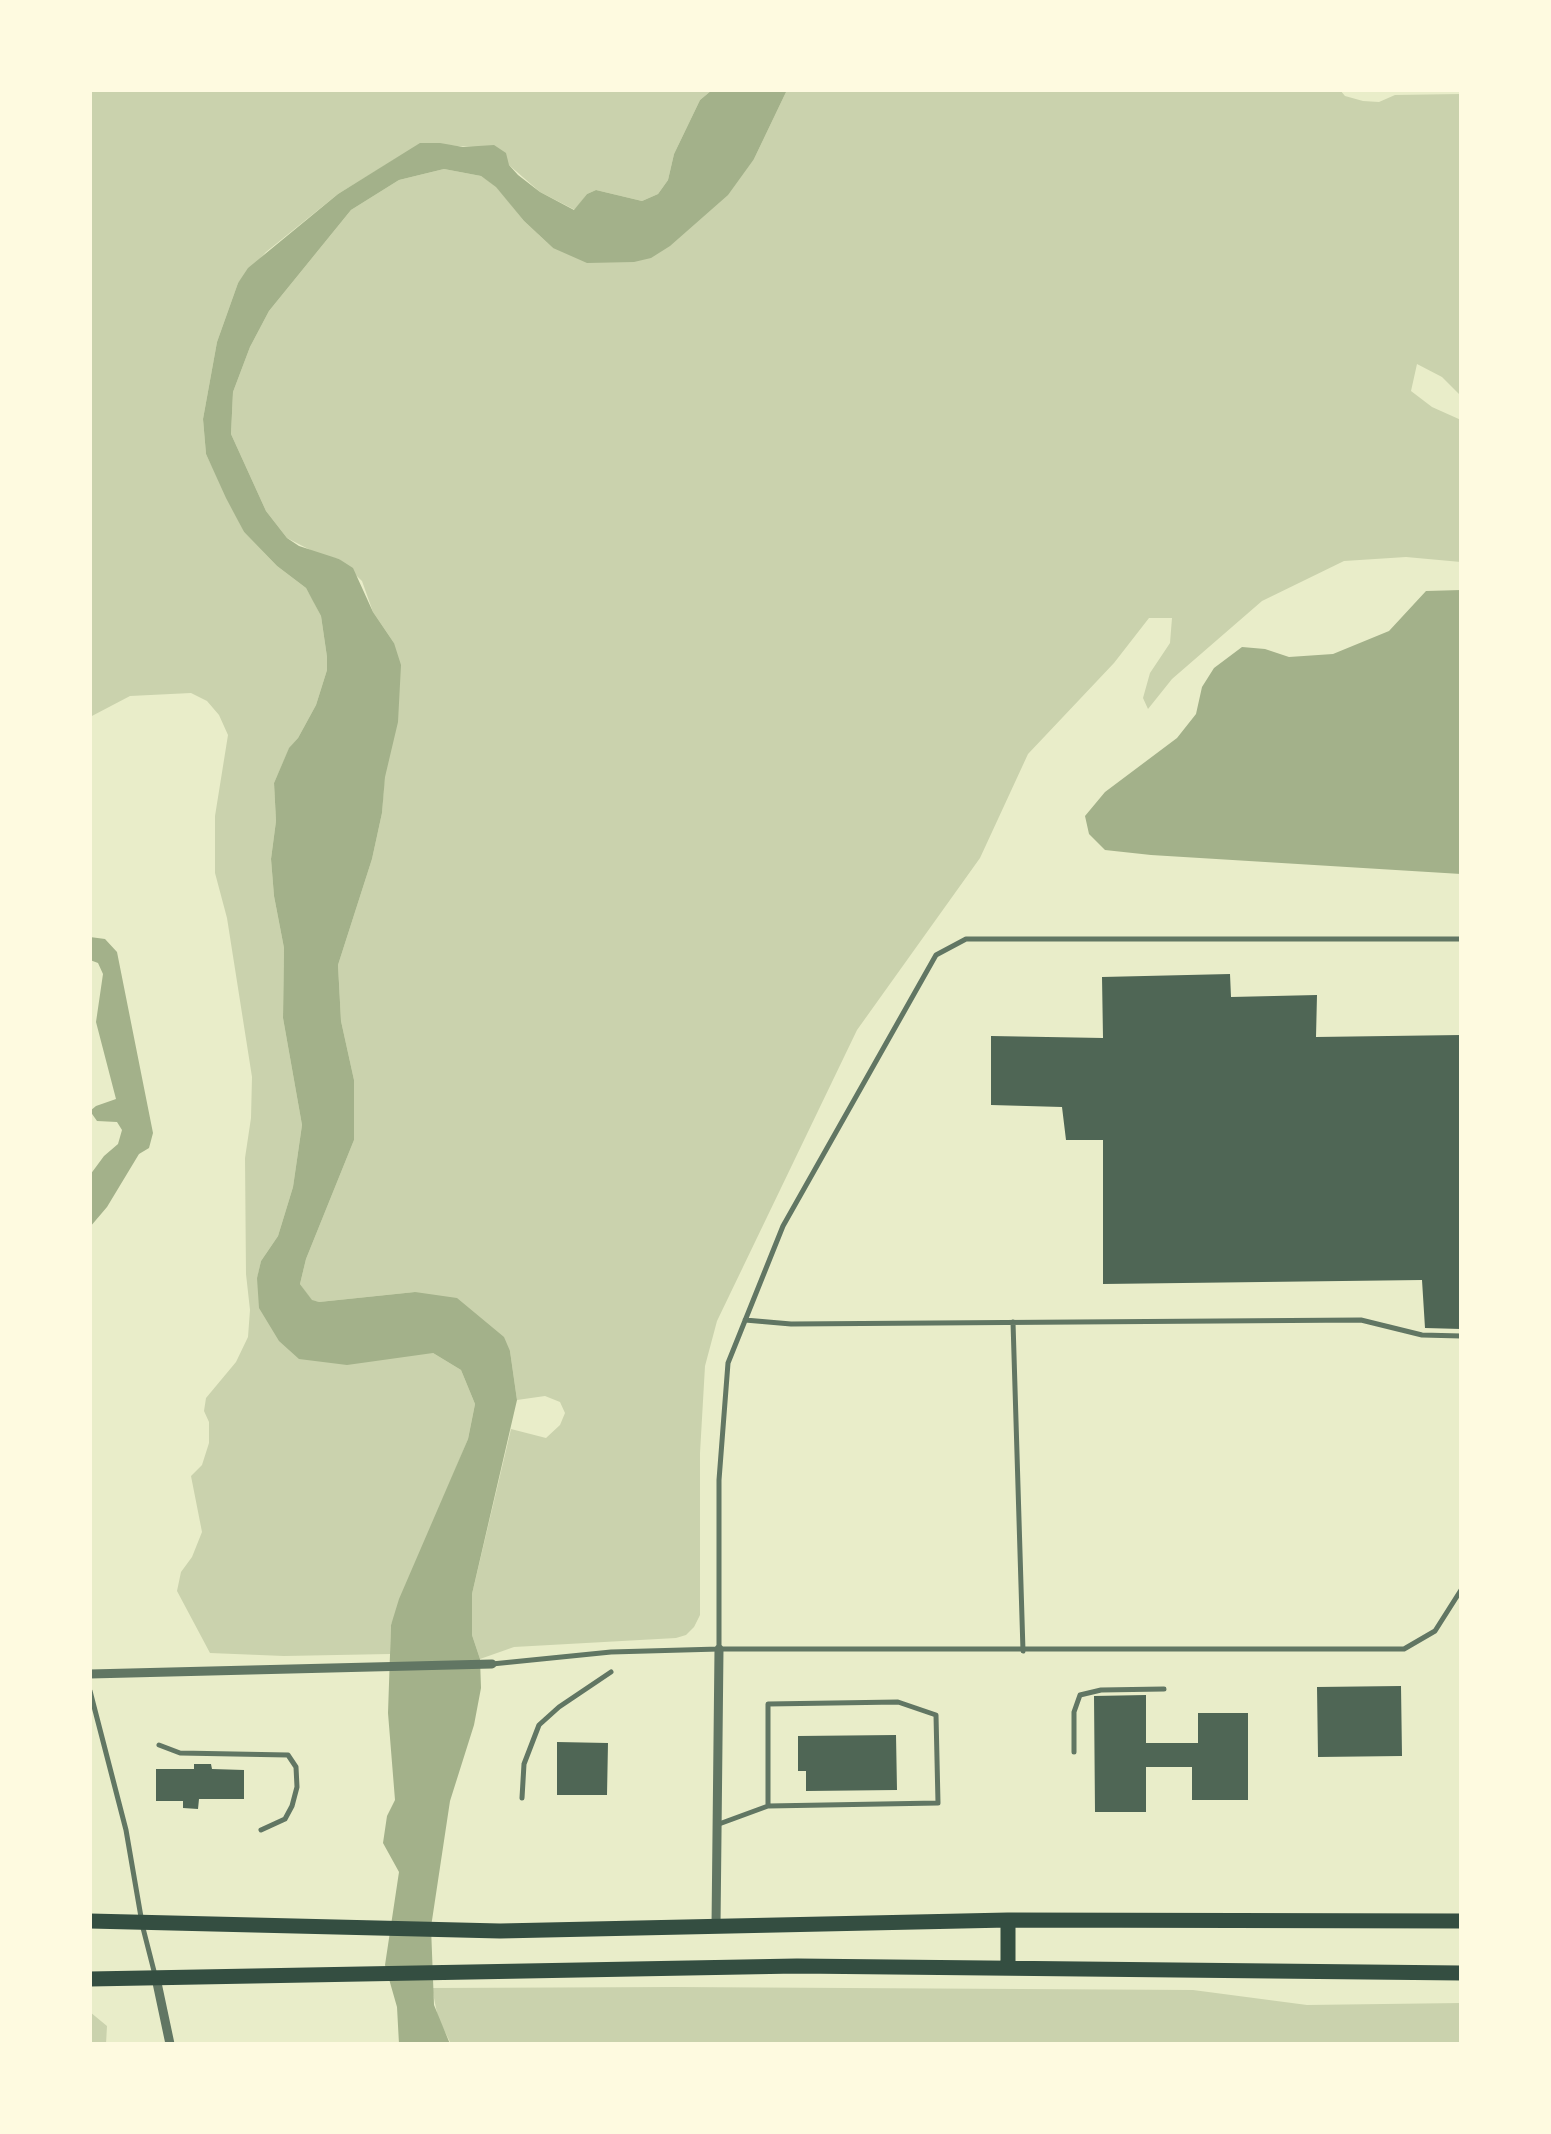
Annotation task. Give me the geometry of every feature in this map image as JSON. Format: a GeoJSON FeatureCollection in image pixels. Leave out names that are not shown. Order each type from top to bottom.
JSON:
{"type":"FeatureCollection","features":[{"type":"Feature","properties":{"kind":"highway"},"geometry":{"type":"LineString","coordinates":[[90,1921],[500,1931],[1008,1920],[1461,1921]]}},
{"type":"Feature","properties":{"kind":"highway"},"geometry":{"type":"LineString","coordinates":[[1008,1920],[1008,1967]]}},
{"type":"Feature","properties":{"kind":"highway"},"geometry":{"type":"LineString","coordinates":[[90,1979],[502,1970],[1008,1967],[1461,1973]]}},
{"type":"Feature","properties":{"kind":"street"},"geometry":{"type":"LineString","coordinates":[[716,1926],[719,1649]]}},
{"type":"Feature","properties":{"kind":"street"},"geometry":{"type":"LineString","coordinates":[[90,1674],[492,1664]]}},
{"type":"Feature","properties":{"kind":"street"},"geometry":{"type":"LineString","coordinates":[[156,1978],[170,2044]]}},
{"type":"Feature","properties":{"kind":"lane"},"geometry":{"type":"LineString","coordinates":[[719,1649],[720,1480],[728,1363],[783,1226],[936,955],[966,938],[1461,939]]}},
{"type":"Feature","properties":{"kind":"lane"},"geometry":{"type":"LineString","coordinates":[[746,1320],[791,1324],[1361,1320],[1422,1335],[1461,1336]]}},
{"type":"Feature","properties":{"kind":"lane"},"geometry":{"type":"LineString","coordinates":[[1013,1322],[1023,1652]]}},
{"type":"Feature","properties":{"kind":"lane"},"geometry":{"type":"LineString","coordinates":[[492,1664],[611,1652],[719,1649],[1023,1652],[1404,1649],[1435,1631],[1461,1590]]}},
{"type":"Feature","properties":{"kind":"lane"},"geometry":{"type":"LineString","coordinates":[[522,1798],[524,1764],[539,1726],[559,1707],[611,1672]]}},
{"type":"Feature","properties":{"kind":"lane"},"geometry":{"type":"LineString","coordinates":[[1074,1752],[1074,1712],[1080,1695],[1101,1690],[1164,1689]]}},
{"type":"Feature","properties":{"kind":"lane"},"geometry":{"type":"LineString","coordinates":[[90,1691],[126,1830],[156,1978]]}},
{"type":"Feature","properties":{"kind":"lane"},"geometry":{"type":"LineString","coordinates":[[717,1824],[768,1806],[938,1804],[936,1715],[898,1702],[768,1704],[768,1806]]}},
{"type":"Feature","properties":{"kind":"lane"},"geometry":{"type":"LineString","coordinates":[[159,1746],[180,1753],[288,1756],[296,1767],[297,1787],[292,1806],[285,1819],[261,1830]]}},
{"type":"Feature","properties":{"kind":"shaded area"},"geometry":{"type":"Polygon","coordinates":[[[90,90],[712,90],[700,100],[674,154],[668,180],[658,194],[642,201],[596,190],[587,194],[575,210],[540,192],[509,165],[476,147],[420,144],[338,194],[266,252],[238,283],[217,342],[203,419],[206,454],[244,532],[277,566],[306,588],[321,616],[327,657],[316,705],[274,783],[276,821],[271,859],[284,948],[283,1018],[302,1125],[293,1187],[278,1236],[261,1261],[257,1279],[433,1353],[461,1370],[475,1404],[468,1439],[391,1625],[390,1654],[210,1653],[177,1591],[181,1572],[202,1532],[191,1476],[202,1465],[209,1443],[206,1398],[236,1362],[248,1337],[245,1158],[252,1077],[227,918],[215,873],[215,816],[228,735],[219,715],[207,701],[191,693],[130,696],[90,717],[90,90]]]}},
{"type":"Feature","properties":{"kind":"shaded area"},"geometry":{"type":"Polygon","coordinates":[[[712,90],[787,90],[754,159],[728,195],[651,258],[587,263],[553,248],[481,176],[444,169],[399,180],[351,210],[269,311],[233,392],[231,434],[266,511],[287,538],[299,546],[339,559],[353,568],[373,612],[394,643],[401,665],[398,722],[385,777],[382,813],[372,859],[338,965],[341,1021],[354,1080],[354,1140],[306,1259],[300,1284],[312,1300],[319,1302],[415,1292],[457,1298],[504,1337],[510,1351],[517,1400],[472,1594],[472,1635],[480,1659],[481,1688],[474,1725],[450,1801],[431,1927],[434,2005],[450,2044],[399,2044],[397,2007],[385,1965],[399,1872],[383,1843],[387,1816],[395,1800],[388,1713],[391,1625],[468,1439],[475,1404],[461,1370],[433,1353],[347,1365],[299,1359],[279,1341],[259,1308],[257,1278],[261,1261],[278,1236],[293,1187],[302,1125],[283,1018],[284,948],[271,859],[276,821],[274,783],[289,748],[316,705],[327,657],[321,616],[306,588],[277,566],[244,532],[226,498],[206,454],[203,419],[217,342],[238,283],[248,268],[338,194],[420,143],[440,143],[463,147],[494,145],[506,153],[509,165],[518,175],[574,210],[587,194],[596,190],[642,201],[658,194],[668,180],[674,154],[700,100],[712,90]]]}},
{"type":"Feature","properties":{"kind":"shaded area"},"geometry":{"type":"Polygon","coordinates":[[[787,90],[1340,90],[1345,96],[1379,102],[1395,95],[1461,94],[1461,396],[1442,377],[1417,364],[1411,391],[1432,407],[1461,420],[1461,562],[1406,557],[1344,561],[1262,601],[1172,679],[1148,709],[1143,698],[1150,673],[1170,643],[1172,618],[1149,618],[1114,663],[1028,754],[980,858],[857,1030],[717,1321],[705,1366],[700,1453],[700,1615],[694,1627],[676,1638],[514,1647],[480,1659],[472,1635],[472,1594],[511,1429],[546,1438],[560,1425],[565,1413],[560,1402],[545,1396],[517,1400],[510,1351],[415,1292],[319,1302],[312,1301],[300,1284],[306,1259],[354,1140],[354,1080],[341,1021],[338,965],[372,859],[382,813],[394,643],[373,612],[362,581],[339,559],[320,555],[287,538],[266,511],[231,434],[233,392],[269,311],[351,210],[399,180],[444,169],[481,176],[496,186],[524,221],[553,248],[754,159],[787,90]]]}},
{"type":"Feature","properties":{"kind":"shaded area"},"geometry":{"type":"Polygon","coordinates":[[[1461,590],[1461,874],[1151,855],[1105,850],[1089,834],[1085,816],[1105,792],[1177,738],[1196,714],[1202,687],[1214,668],[1242,647],[1289,657],[1333,654],[1389,631],[1426,591],[1461,590]]]}},
{"type":"Feature","properties":{"kind":"shaded area"},"geometry":{"type":"Polygon","coordinates":[[[90,937],[105,939],[117,952],[153,1133],[149,1148],[139,1154],[90,1227],[90,1175],[118,1144],[122,1130],[117,1122],[97,1121],[90,1111],[116,1099],[96,1022],[103,974],[98,963],[90,960],[90,937]]]}},
{"type":"Feature","properties":{"kind":"shaded area"},"geometry":{"type":"Polygon","coordinates":[[[432,1988],[1193,1990],[1307,2005],[1461,2003],[1461,2044],[451,2044],[438,2018],[432,1988]]]}},
{"type":"Feature","properties":{"kind":"shaded area"},"geometry":{"type":"Polygon","coordinates":[[[90,2012],[107,2026],[106,2044],[90,2044],[90,2012]]]}},
{"type":"Feature","properties":{"kind":"building"},"geometry":{"type":"Polygon","coordinates":[[[1230,974],[1231,997],[1317,995],[1316,1037],[1461,1035],[1461,1329],[1425,1328],[1422,1280],[1103,1284],[1103,1140],[1066,1140],[1062,1107],[991,1105],[991,1036],[1103,1038],[1102,977],[1230,974]]]}},
{"type":"Feature","properties":{"kind":"building"},"geometry":{"type":"Polygon","coordinates":[[[1401,1686],[1402,1756],[1318,1757],[1317,1687],[1401,1686]]]}},
{"type":"Feature","properties":{"kind":"building"},"geometry":{"type":"Polygon","coordinates":[[[1146,1695],[1146,1743],[1198,1743],[1198,1713],[1248,1713],[1248,1800],[1192,1800],[1192,1767],[1146,1767],[1146,1812],[1095,1812],[1094,1696],[1146,1695]]]}},
{"type":"Feature","properties":{"kind":"building"},"geometry":{"type":"Polygon","coordinates":[[[896,1735],[897,1790],[806,1791],[806,1771],[798,1771],[798,1736],[896,1735]]]}},
{"type":"Feature","properties":{"kind":"building"},"geometry":{"type":"Polygon","coordinates":[[[557,1742],[608,1743],[607,1795],[557,1795],[557,1742]]]}},
{"type":"Feature","properties":{"kind":"building"},"geometry":{"type":"Polygon","coordinates":[[[194,1764],[244,1770],[244,1799],[199,1799],[198,1809],[183,1808],[183,1801],[156,1801],[156,1769],[194,1769],[194,1764]]]}}]}
